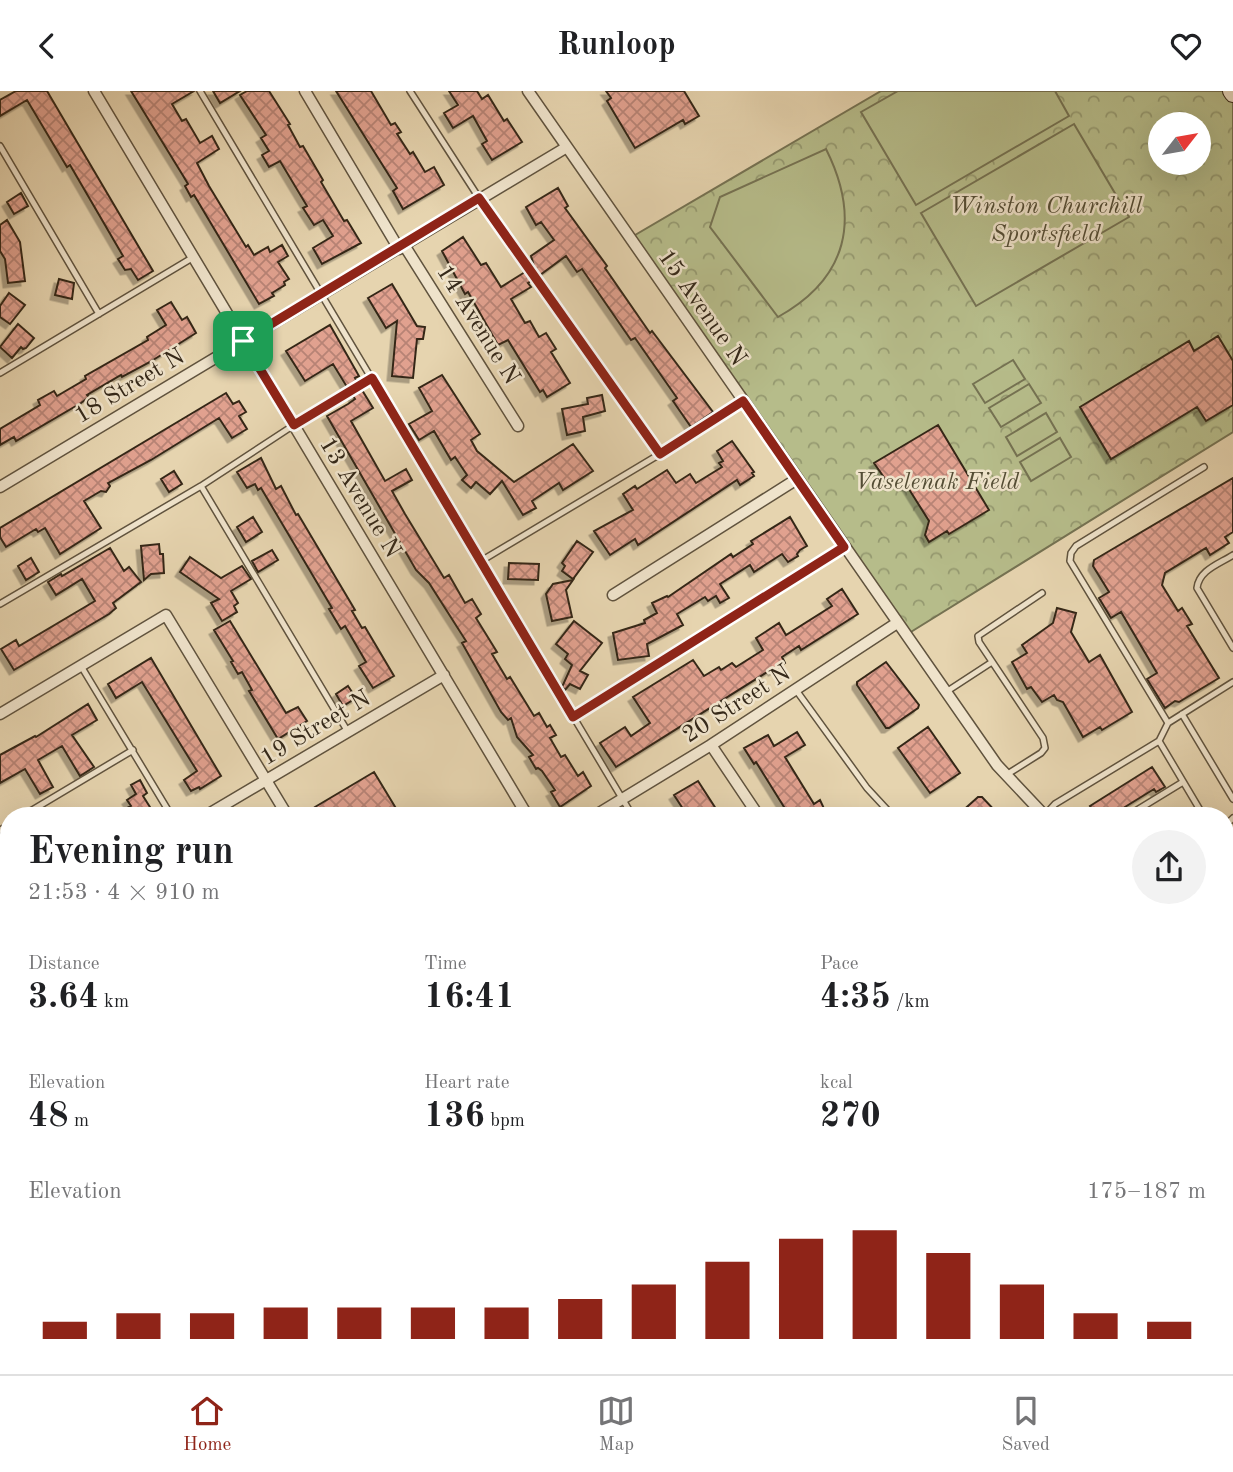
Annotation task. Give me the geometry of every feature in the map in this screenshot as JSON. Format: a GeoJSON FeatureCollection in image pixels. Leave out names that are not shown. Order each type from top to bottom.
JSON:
{"type":"FeatureCollection","features":[{"type":"Feature","properties":{"kind":"street","name":"13 Avenue N"},"geometry":{"type":"LineString","coordinates":[[94,91],[522,807]]}},
{"type":"Feature","properties":{"kind":"street","name":"14 Avenue N"},"geometry":{"type":"LineString","coordinates":[[305,91],[401,247],[518,426]]}},
{"type":"Feature","properties":{"kind":"street","name":"15 Avenue N"},"geometry":{"type":"LineString","coordinates":[[528,91],[946,692],[1006,775],[1037,807]]}},
{"type":"Feature","properties":{"kind":"street","name":"18 Street N"},"geometry":{"type":"LineString","coordinates":[[0,487],[567,147]]}},
{"type":"Feature","properties":{"kind":"street"},"geometry":{"type":"LineString","coordinates":[[613,595],[797,479]]}},
{"type":"Feature","properties":{"kind":"street"},"geometry":{"type":"LineString","coordinates":[[0,699],[3,712],[166,615],[282,807]]}},
{"type":"Feature","properties":{"kind":"street","name":"20 Street N"},"geometry":{"type":"LineString","coordinates":[[609,807],[711,745],[897,623]]}},
{"type":"Feature","properties":{"kind":"street","name":"19 Street N"},"geometry":{"type":"LineString","coordinates":[[220,807],[444,675]]}},
{"type":"Feature","properties":{"kind":"street"},"geometry":{"type":"LineString","coordinates":[[711,745],[753,807]]}},
{"type":"Feature","properties":{"kind":"lane"},"geometry":{"type":"LineString","coordinates":[[200,91],[323,293],[627,807]]}},
{"type":"Feature","properties":{"kind":"lane"},"geometry":{"type":"LineString","coordinates":[[410,91],[479,198],[660,454]]}},
{"type":"Feature","properties":{"kind":"lane"},"geometry":{"type":"LineString","coordinates":[[0,146],[99,314]]}},
{"type":"Feature","properties":{"kind":"lane"},"geometry":{"type":"LineString","coordinates":[[0,373],[195,257]]}},
{"type":"Feature","properties":{"kind":"lane"},"geometry":{"type":"LineString","coordinates":[[0,604],[201,486],[372,378]]}},
{"type":"Feature","properties":{"kind":"lane"},"geometry":{"type":"LineString","coordinates":[[481,561],[743,401]]}},
{"type":"Feature","properties":{"kind":"lane"},"geometry":{"type":"LineString","coordinates":[[1168,723],[1070,561],[1071,553],[1076,546],[1204,467]]}},
{"type":"Feature","properties":{"kind":"lane"},"geometry":{"type":"LineString","coordinates":[[201,486],[348,732]]}},
{"type":"Feature","properties":{"kind":"lane"},"geometry":{"type":"LineString","coordinates":[[573,717],[844,547]]}},
{"type":"Feature","properties":{"kind":"lane"},"geometry":{"type":"LineString","coordinates":[[1233,555],[1201,574],[1196,583],[1233,648]]}},
{"type":"Feature","properties":{"kind":"lane"},"geometry":{"type":"LineString","coordinates":[[1006,775],[1041,754],[1045,748],[1043,738],[979,642],[978,636],[1042,593]]}},
{"type":"Feature","properties":{"kind":"lane"},"geometry":{"type":"LineString","coordinates":[[946,692],[992,662]]}},
{"type":"Feature","properties":{"kind":"lane"},"geometry":{"type":"LineString","coordinates":[[80,666],[166,807]]}},
{"type":"Feature","properties":{"kind":"lane"},"geometry":{"type":"LineString","coordinates":[[1052,807],[1159,741],[1168,723],[1233,682]]}},
{"type":"Feature","properties":{"kind":"lane"},"geometry":{"type":"LineString","coordinates":[[796,690],[867,787],[885,807]]}},
{"type":"Feature","properties":{"kind":"lane"},"geometry":{"type":"LineString","coordinates":[[1182,714],[1233,799]]}},
{"type":"Feature","properties":{"kind":"lane"},"geometry":{"type":"LineString","coordinates":[[1159,741],[1198,807]]}},
{"type":"Feature","properties":{"kind":"lane"},"geometry":{"type":"LineString","coordinates":[[37,807],[133,750]]}},
{"type":"Feature","properties":{"kind":"lane"},"geometry":{"type":"LineString","coordinates":[[1142,807],[1183,782]]}},
{"type":"Feature","properties":{"kind":"green space"},"geometry":{"type":"Polygon","coordinates":[[[881,91],[1231,91],[1233,432],[906,635],[630,238],[881,91]]]}},
{"type":"Feature","properties":{"kind":"green space"},"geometry":{"type":"Polygon","coordinates":[[[898,91],[1055,91],[1069,116],[916,205],[861,112],[898,91]]]}},
{"type":"Feature","properties":{"kind":"green space","name":"Winston Churchill Sportsfield"},"geometry":{"type":"Polygon","coordinates":[[[1074,124],[1129,217],[976,306],[921,213],[1074,124]]]}},
{"type":"Feature","properties":{"kind":"green space"},"geometry":{"type":"Polygon","coordinates":[[[826,149],[843,199],[845,223],[841,245],[833,265],[820,284],[802,301],[778,317],[710,227],[720,197],[826,149]]]}},
{"type":"Feature","properties":{"kind":"green space"},"geometry":{"type":"Polygon","coordinates":[[[1013,360],[1025,379],[985,403],[973,384],[1013,360]]]}},
{"type":"Feature","properties":{"kind":"green space"},"geometry":{"type":"Polygon","coordinates":[[[1029,384],[1041,403],[1001,427],[989,408],[1029,384]]]}},
{"type":"Feature","properties":{"kind":"green space"},"geometry":{"type":"Polygon","coordinates":[[[1046,413],[1057,432],[1017,456],[1006,437],[1046,413]]]}},
{"type":"Feature","properties":{"kind":"green space"},"geometry":{"type":"Polygon","coordinates":[[[1060,438],[1071,457],[1031,481],[1020,462],[1060,438]]]}},
{"type":"Feature","properties":{"kind":"building"},"geometry":{"type":"Polygon","coordinates":[[[16,91],[47,91],[153,271],[138,280],[131,269],[125,270],[118,259],[123,256],[70,165],[67,167],[27,100],[0,116],[0,100],[16,91]]]}},
{"type":"Feature","properties":{"kind":"building"},"geometry":{"type":"Polygon","coordinates":[[[131,91],[194,91],[172,104],[182,121],[186,119],[200,143],[212,136],[219,149],[197,163],[209,186],[246,247],[248,245],[254,255],[268,247],[270,252],[282,245],[288,256],[278,262],[289,279],[272,293],[274,296],[259,304],[194,195],[191,197],[185,186],[188,184],[131,91]]]}},
{"type":"Feature","properties":{"kind":"building"},"geometry":{"type":"Polygon","coordinates":[[[213,91],[240,91],[220,103],[213,91]]]}},
{"type":"Feature","properties":{"kind":"building"},"geometry":{"type":"Polygon","coordinates":[[[247,91],[269,91],[290,124],[288,125],[300,147],[303,146],[323,180],[321,182],[344,221],[347,220],[361,243],[322,264],[313,248],[333,236],[323,220],[314,225],[303,208],[307,206],[280,161],[269,167],[262,155],[269,151],[261,138],[266,135],[240,95],[247,91]]]}},
{"type":"Feature","properties":{"kind":"building"},"geometry":{"type":"Polygon","coordinates":[[[336,91],[371,91],[391,125],[395,123],[401,132],[397,134],[410,154],[413,152],[425,172],[434,167],[444,185],[403,209],[393,191],[397,188],[336,91]]]}},
{"type":"Feature","properties":{"kind":"building"},"geometry":{"type":"Polygon","coordinates":[[[449,91],[477,91],[482,99],[488,95],[504,121],[507,119],[522,142],[492,160],[482,144],[487,141],[473,116],[453,128],[444,113],[458,105],[449,91]]]}},
{"type":"Feature","properties":{"kind":"building"},"geometry":{"type":"Polygon","coordinates":[[[606,91],[684,91],[699,116],[685,124],[683,120],[635,148],[607,101],[611,98],[606,91]]]}},
{"type":"Feature","properties":{"kind":"building"},"geometry":{"type":"Polygon","coordinates":[[[558,188],[568,206],[565,208],[607,266],[605,268],[650,333],[652,331],[713,412],[691,427],[673,401],[677,398],[635,338],[631,340],[582,269],[577,272],[566,256],[540,275],[534,266],[531,256],[554,240],[541,222],[536,225],[526,207],[558,188]]]}},
{"type":"Feature","properties":{"kind":"building"},"geometry":{"type":"Polygon","coordinates":[[[21,193],[28,206],[14,214],[7,202],[21,193]]]}},
{"type":"Feature","properties":{"kind":"building"},"geometry":{"type":"Polygon","coordinates":[[[7,220],[20,242],[25,281],[8,283],[5,259],[0,251],[0,225],[7,220]]]}},
{"type":"Feature","properties":{"kind":"building"},"geometry":{"type":"Polygon","coordinates":[[[463,237],[481,265],[486,263],[501,287],[525,272],[531,281],[528,283],[531,287],[511,299],[525,323],[530,321],[539,337],[546,333],[556,349],[551,352],[570,383],[547,397],[543,390],[540,392],[508,340],[498,345],[468,292],[465,294],[442,251],[463,237]]]}},
{"type":"Feature","properties":{"kind":"building"},"geometry":{"type":"Polygon","coordinates":[[[59,279],[74,283],[72,299],[55,295],[59,279]]]}},
{"type":"Feature","properties":{"kind":"building"},"geometry":{"type":"Polygon","coordinates":[[[392,284],[417,326],[425,327],[423,339],[417,339],[413,378],[392,376],[397,321],[386,328],[368,298],[392,284]]]}},
{"type":"Feature","properties":{"kind":"building"},"geometry":{"type":"Polygon","coordinates":[[[9,293],[25,305],[10,324],[0,317],[0,306],[9,293]]]}},
{"type":"Feature","properties":{"kind":"building"},"geometry":{"type":"Polygon","coordinates":[[[171,302],[182,320],[187,317],[196,333],[150,362],[87,395],[89,397],[81,403],[16,441],[14,437],[0,445],[0,429],[40,405],[38,400],[54,391],[57,396],[86,379],[85,376],[148,340],[147,337],[166,325],[157,310],[171,302]]]}},
{"type":"Feature","properties":{"kind":"building"},"geometry":{"type":"Polygon","coordinates":[[[18,324],[34,338],[12,358],[0,347],[18,324]]]}},
{"type":"Feature","properties":{"kind":"building"},"geometry":{"type":"Polygon","coordinates":[[[330,325],[359,376],[355,378],[357,381],[347,387],[333,364],[305,381],[286,351],[330,325]]]}},
{"type":"Feature","properties":{"kind":"building"},"geometry":{"type":"Polygon","coordinates":[[[1218,336],[1233,361],[1233,405],[1206,421],[1197,407],[1111,459],[1080,407],[1189,341],[1194,351],[1218,336]]]}},
{"type":"Feature","properties":{"kind":"building"},"geometry":{"type":"Polygon","coordinates":[[[442,375],[480,434],[471,440],[477,451],[514,482],[573,444],[593,471],[563,490],[559,483],[532,501],[536,508],[523,515],[502,481],[490,494],[476,482],[471,488],[462,480],[467,475],[455,457],[451,460],[434,431],[419,440],[409,424],[432,411],[419,388],[442,375]]]}},
{"type":"Feature","properties":{"kind":"building"},"geometry":{"type":"Polygon","coordinates":[[[362,390],[373,408],[351,421],[385,481],[406,469],[412,480],[392,491],[405,514],[444,578],[449,575],[465,603],[472,599],[481,614],[476,618],[497,652],[492,654],[507,679],[510,677],[534,716],[539,713],[547,727],[550,725],[556,735],[550,738],[561,757],[565,755],[578,776],[583,772],[591,786],[560,807],[551,792],[555,790],[542,771],[536,769],[529,757],[533,755],[517,737],[511,718],[508,720],[501,712],[462,643],[466,641],[429,583],[416,570],[327,416],[355,399],[353,396],[362,390]]]}},
{"type":"Feature","properties":{"kind":"building"},"geometry":{"type":"Polygon","coordinates":[[[226,393],[233,404],[239,401],[246,412],[239,416],[247,429],[232,438],[219,418],[108,483],[110,486],[106,492],[101,491],[84,501],[101,528],[60,554],[45,528],[38,532],[36,529],[6,547],[0,537],[0,528],[226,393]]]}},
{"type":"Feature","properties":{"kind":"building"},"geometry":{"type":"Polygon","coordinates":[[[602,395],[605,411],[583,417],[585,431],[567,435],[562,409],[588,404],[587,398],[602,395]]]}},
{"type":"Feature","properties":{"kind":"building"},"geometry":{"type":"Polygon","coordinates":[[[938,425],[989,510],[949,534],[947,531],[929,542],[925,535],[929,521],[907,486],[896,483],[890,486],[874,463],[938,425]]]}},
{"type":"Feature","properties":{"kind":"building"},"geometry":{"type":"Polygon","coordinates":[[[732,441],[754,472],[754,476],[740,485],[737,480],[638,545],[635,539],[610,555],[594,531],[633,510],[623,494],[635,486],[637,489],[667,470],[676,483],[690,474],[696,483],[722,467],[719,463],[723,461],[717,451],[732,441]]]}},
{"type":"Feature","properties":{"kind":"building"},"geometry":{"type":"Polygon","coordinates":[[[261,458],[276,489],[281,486],[355,610],[352,611],[362,628],[365,627],[394,676],[373,688],[359,666],[366,662],[345,626],[341,629],[329,609],[332,608],[261,488],[258,490],[255,484],[247,488],[237,472],[261,458]]]}},
{"type":"Feature","properties":{"kind":"building"},"geometry":{"type":"Polygon","coordinates":[[[174,471],[182,484],[169,492],[161,479],[174,471]]]}},
{"type":"Feature","properties":{"kind":"building"},"geometry":{"type":"Polygon","coordinates":[[[1233,478],[1233,532],[1225,537],[1229,543],[1210,555],[1206,548],[1165,573],[1162,585],[1178,611],[1182,608],[1192,624],[1187,626],[1219,678],[1165,708],[1147,679],[1157,673],[1121,612],[1111,618],[1099,598],[1109,592],[1093,566],[1094,560],[1233,478]]]}},
{"type":"Feature","properties":{"kind":"building"},"geometry":{"type":"Polygon","coordinates":[[[253,517],[262,532],[246,542],[237,527],[253,517]]]}},
{"type":"Feature","properties":{"kind":"building"},"geometry":{"type":"Polygon","coordinates":[[[790,517],[807,546],[800,550],[798,556],[788,562],[782,554],[754,572],[750,565],[720,584],[729,598],[720,603],[716,596],[708,601],[705,597],[677,614],[683,625],[647,644],[649,656],[618,660],[613,633],[645,623],[644,620],[657,613],[652,603],[668,597],[731,554],[733,557],[753,544],[751,541],[790,517]]]}},
{"type":"Feature","properties":{"kind":"building"},"geometry":{"type":"Polygon","coordinates":[[[577,541],[593,552],[573,579],[562,571],[565,566],[562,563],[577,541]]]}},
{"type":"Feature","properties":{"kind":"building"},"geometry":{"type":"Polygon","coordinates":[[[159,544],[160,554],[163,554],[164,573],[151,574],[144,580],[141,546],[159,544]]]}},
{"type":"Feature","properties":{"kind":"building"},"geometry":{"type":"Polygon","coordinates":[[[110,548],[124,571],[129,567],[141,582],[113,603],[116,608],[109,614],[14,670],[1,649],[16,640],[19,646],[95,601],[82,579],[56,595],[48,582],[110,548]]]}},
{"type":"Feature","properties":{"kind":"building"},"geometry":{"type":"Polygon","coordinates":[[[272,550],[278,560],[258,572],[252,561],[272,550]]]}},
{"type":"Feature","properties":{"kind":"building"},"geometry":{"type":"Polygon","coordinates":[[[190,557],[221,578],[242,566],[251,579],[231,591],[238,603],[234,606],[237,612],[222,621],[211,603],[219,599],[180,572],[190,557]]]}},
{"type":"Feature","properties":{"kind":"building"},"geometry":{"type":"Polygon","coordinates":[[[31,558],[39,572],[26,580],[18,566],[31,558]]]}},
{"type":"Feature","properties":{"kind":"building"},"geometry":{"type":"Polygon","coordinates":[[[509,563],[539,564],[538,580],[508,579],[509,563]]]}},
{"type":"Feature","properties":{"kind":"building"},"geometry":{"type":"Polygon","coordinates":[[[573,580],[566,590],[572,617],[552,621],[546,594],[553,584],[573,580]]]}},
{"type":"Feature","properties":{"kind":"building"},"geometry":{"type":"Polygon","coordinates":[[[842,589],[858,614],[801,650],[799,646],[782,657],[785,663],[773,671],[772,669],[616,767],[600,743],[625,727],[631,736],[650,723],[633,697],[693,660],[704,676],[732,663],[736,667],[763,650],[756,638],[779,623],[786,635],[832,606],[827,599],[842,589]]]}},
{"type":"Feature","properties":{"kind":"building"},"geometry":{"type":"Polygon","coordinates":[[[1057,608],[1076,613],[1071,632],[1089,662],[1100,655],[1132,712],[1102,730],[1100,727],[1083,737],[1063,702],[1057,700],[1054,695],[1042,702],[1031,687],[1027,689],[1012,662],[1027,653],[1022,645],[1053,623],[1057,608]]]}},
{"type":"Feature","properties":{"kind":"building"},"geometry":{"type":"Polygon","coordinates":[[[230,621],[286,713],[298,707],[307,721],[278,739],[249,691],[252,690],[242,672],[238,674],[214,630],[230,621]]]}},
{"type":"Feature","properties":{"kind":"building"},"geometry":{"type":"Polygon","coordinates":[[[574,621],[602,643],[580,671],[588,675],[580,689],[570,684],[565,690],[562,687],[572,665],[565,659],[568,654],[556,644],[574,621]]]}},
{"type":"Feature","properties":{"kind":"building"},"geometry":{"type":"Polygon","coordinates":[[[151,658],[221,776],[200,789],[199,787],[191,791],[184,780],[197,771],[142,682],[116,698],[108,684],[151,658]]]}},
{"type":"Feature","properties":{"kind":"building"},"geometry":{"type":"Polygon","coordinates":[[[886,662],[919,705],[889,728],[886,728],[857,685],[857,682],[886,662]]]}},
{"type":"Feature","properties":{"kind":"building"},"geometry":{"type":"Polygon","coordinates":[[[348,686],[356,698],[343,706],[336,694],[348,686]]]}},
{"type":"Feature","properties":{"kind":"building"},"geometry":{"type":"Polygon","coordinates":[[[88,704],[97,720],[72,735],[94,767],[80,776],[62,746],[38,760],[53,787],[40,794],[25,769],[0,783],[0,755],[36,737],[88,704]]]}},
{"type":"Feature","properties":{"kind":"building"},"geometry":{"type":"Polygon","coordinates":[[[928,727],[960,773],[930,793],[898,748],[928,727]]]}},
{"type":"Feature","properties":{"kind":"building"},"geometry":{"type":"Polygon","coordinates":[[[797,732],[805,745],[785,757],[814,804],[820,800],[823,807],[784,807],[744,748],[768,735],[774,746],[797,732]]]}},
{"type":"Feature","properties":{"kind":"building"},"geometry":{"type":"Polygon","coordinates":[[[1152,767],[1165,787],[1156,792],[1154,789],[1125,807],[1090,806],[1152,767]]]}},
{"type":"Feature","properties":{"kind":"building"},"geometry":{"type":"Polygon","coordinates":[[[374,772],[395,807],[315,807],[374,772]]]}},
{"type":"Feature","properties":{"kind":"building"},"geometry":{"type":"Polygon","coordinates":[[[140,780],[147,793],[143,796],[150,807],[129,807],[127,800],[136,794],[131,785],[140,780]]]}},
{"type":"Feature","properties":{"kind":"building"},"geometry":{"type":"Polygon","coordinates":[[[698,781],[715,807],[682,807],[674,795],[698,781]]]}},
{"type":"Feature","properties":{"kind":"building"},"geometry":{"type":"Polygon","coordinates":[[[978,797],[982,797],[991,807],[967,807],[978,797]]]}},
{"type":"Feature","properties":{"kind":"route"},"geometry":{"type":"LineString","coordinates":[[479,198],[660,454],[743,401],[844,547],[573,717],[372,378],[294,425],[243,341],[399,249],[479,198]]}},
{"type":"Feature","properties":{"kind":"park label","name":"Vaselenak Field"},"geometry":{"type":"Point","coordinates":[937,481]}}]}
